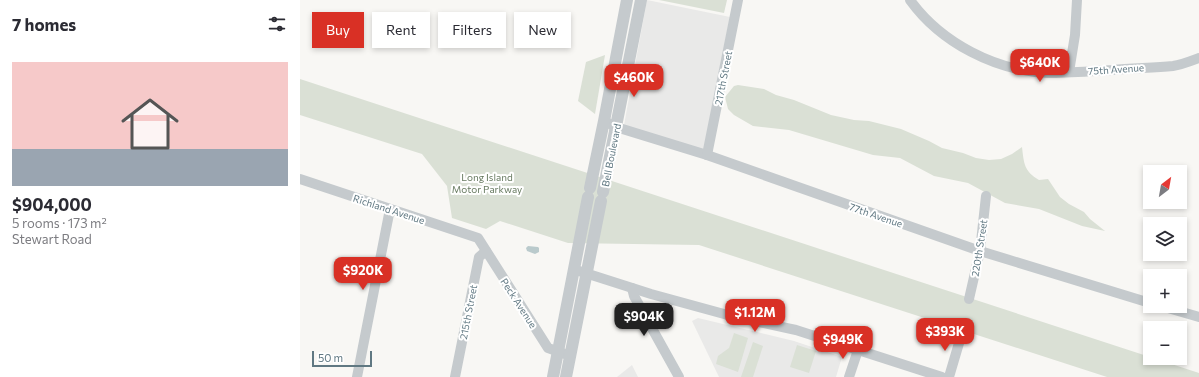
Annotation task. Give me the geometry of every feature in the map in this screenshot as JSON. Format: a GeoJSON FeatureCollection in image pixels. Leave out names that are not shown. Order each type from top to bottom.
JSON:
{"type":"FeatureCollection","features":[{"type":"Feature","properties":{"kind":"street","name":"Bell Boulevard"},"geometry":{"type":"LineString","coordinates":[[553,377],[627,0]]}},
{"type":"Feature","properties":{"kind":"street","name":"Bell Boulevard"},"geometry":{"type":"LineString","coordinates":[[566,377],[641,0]]}},
{"type":"Feature","properties":{"kind":"street","name":"217th Street"},"geometry":{"type":"LineString","coordinates":[[707,155],[738,0]]}},
{"type":"Feature","properties":{"kind":"street","name":"75th Avenue"},"geometry":{"type":"LineString","coordinates":[[910,0],[928,21],[957,44],[976,55],[1008,66],[1034,72],[1070,72],[1174,66],[1199,58]]}},
{"type":"Feature","properties":{"kind":"street"},"geometry":{"type":"LineString","coordinates":[[1070,72],[1075,35],[1077,0]]}},
{"type":"Feature","properties":{"kind":"street","name":"77th Avenue"},"geometry":{"type":"LineString","coordinates":[[604,121],[707,155],[980,251],[1143,301]]}},
{"type":"Feature","properties":{"kind":"street","name":"Richland Avenue"},"geometry":{"type":"LineString","coordinates":[[300,179],[478,238]]}},
{"type":"Feature","properties":{"kind":"street","name":"220th Street"},"geometry":{"type":"LineString","coordinates":[[969,299],[980,251],[986,196]]}},
{"type":"Feature","properties":{"kind":"street"},"geometry":{"type":"LineString","coordinates":[[357,377],[390,209]]}},
{"type":"Feature","properties":{"kind":"street","name":"Peck Avenue"},"geometry":{"type":"LineString","coordinates":[[478,238],[548,348],[558,353],[571,356]]}},
{"type":"Feature","properties":{"kind":"street","name":"215th Street"},"geometry":{"type":"LineString","coordinates":[[455,377],[479,257],[486,251]]}},
{"type":"Feature","properties":{"kind":"street"},"geometry":{"type":"LineString","coordinates":[[574,269],[632,288],[736,317],[796,330],[942,377]]}},
{"type":"Feature","properties":{"kind":"street"},"geometry":{"type":"LineString","coordinates":[[632,288],[634,296],[679,377]]}},
{"type":"Feature","properties":{"kind":"street"},"geometry":{"type":"LineString","coordinates":[[1183,313],[1199,318]]}},
{"type":"Feature","properties":{"kind":"street"},"geometry":{"type":"LineString","coordinates":[[949,377],[962,333]]}},
{"type":"Feature","properties":{"kind":"street"},"geometry":{"type":"LineString","coordinates":[[849,377],[858,350]]}},
{"type":"Feature","properties":{"kind":"shaded area"},"geometry":{"type":"Polygon","coordinates":[[[647,0],[730,17],[704,150],[624,125],[647,0]]]}},
{"type":"Feature","properties":{"kind":"shaded area"},"geometry":{"type":"Polygon","coordinates":[[[528,246],[538,247],[539,252],[535,254],[527,251],[526,248],[528,246]]]}},
{"type":"Feature","properties":{"kind":"shaded area"},"geometry":{"type":"Polygon","coordinates":[[[698,318],[794,341],[842,357],[836,377],[719,377],[692,321],[698,318]]]}},
{"type":"Feature","properties":{"kind":"shaded area"},"geometry":{"type":"Polygon","coordinates":[[[632,365],[638,377],[617,377],[632,365]]]}},
{"type":"Feature","properties":{"kind":"green space"},"geometry":{"type":"Polygon","coordinates":[[[659,0],[727,0],[724,13],[659,0]]]}},
{"type":"Feature","properties":{"kind":"green space"},"geometry":{"type":"Polygon","coordinates":[[[605,55],[595,114],[578,101],[586,62],[605,55]]]}},
{"type":"Feature","properties":{"kind":"green space","name":"Long Island Motor Parkway"},"geometry":{"type":"Polygon","coordinates":[[[300,79],[1143,355],[1143,365],[1175,365],[1199,373],[1199,377],[1107,377],[699,245],[568,243],[500,221],[486,229],[452,218],[447,186],[422,154],[300,115],[300,79]]]}},
{"type":"Feature","properties":{"kind":"green space"},"geometry":{"type":"Polygon","coordinates":[[[738,85],[764,89],[776,95],[794,100],[831,115],[854,120],[869,121],[901,129],[942,148],[976,158],[989,160],[1001,159],[1022,147],[1024,163],[1030,173],[1039,180],[1048,179],[1060,197],[1084,212],[1105,231],[1082,226],[1039,209],[1005,203],[968,183],[934,176],[900,158],[873,155],[789,130],[753,126],[734,115],[728,109],[725,97],[734,86],[738,85]]]}},
{"type":"Feature","properties":{"kind":"green space"},"geometry":{"type":"Polygon","coordinates":[[[734,333],[748,338],[738,372],[716,364],[718,356],[729,348],[734,333]]]}},
{"type":"Feature","properties":{"kind":"green space"},"geometry":{"type":"Polygon","coordinates":[[[753,342],[763,346],[753,377],[741,377],[753,342]]]}},
{"type":"Feature","properties":{"kind":"green space"},"geometry":{"type":"Polygon","coordinates":[[[797,345],[816,351],[809,373],[790,367],[797,345]]]}}]}
